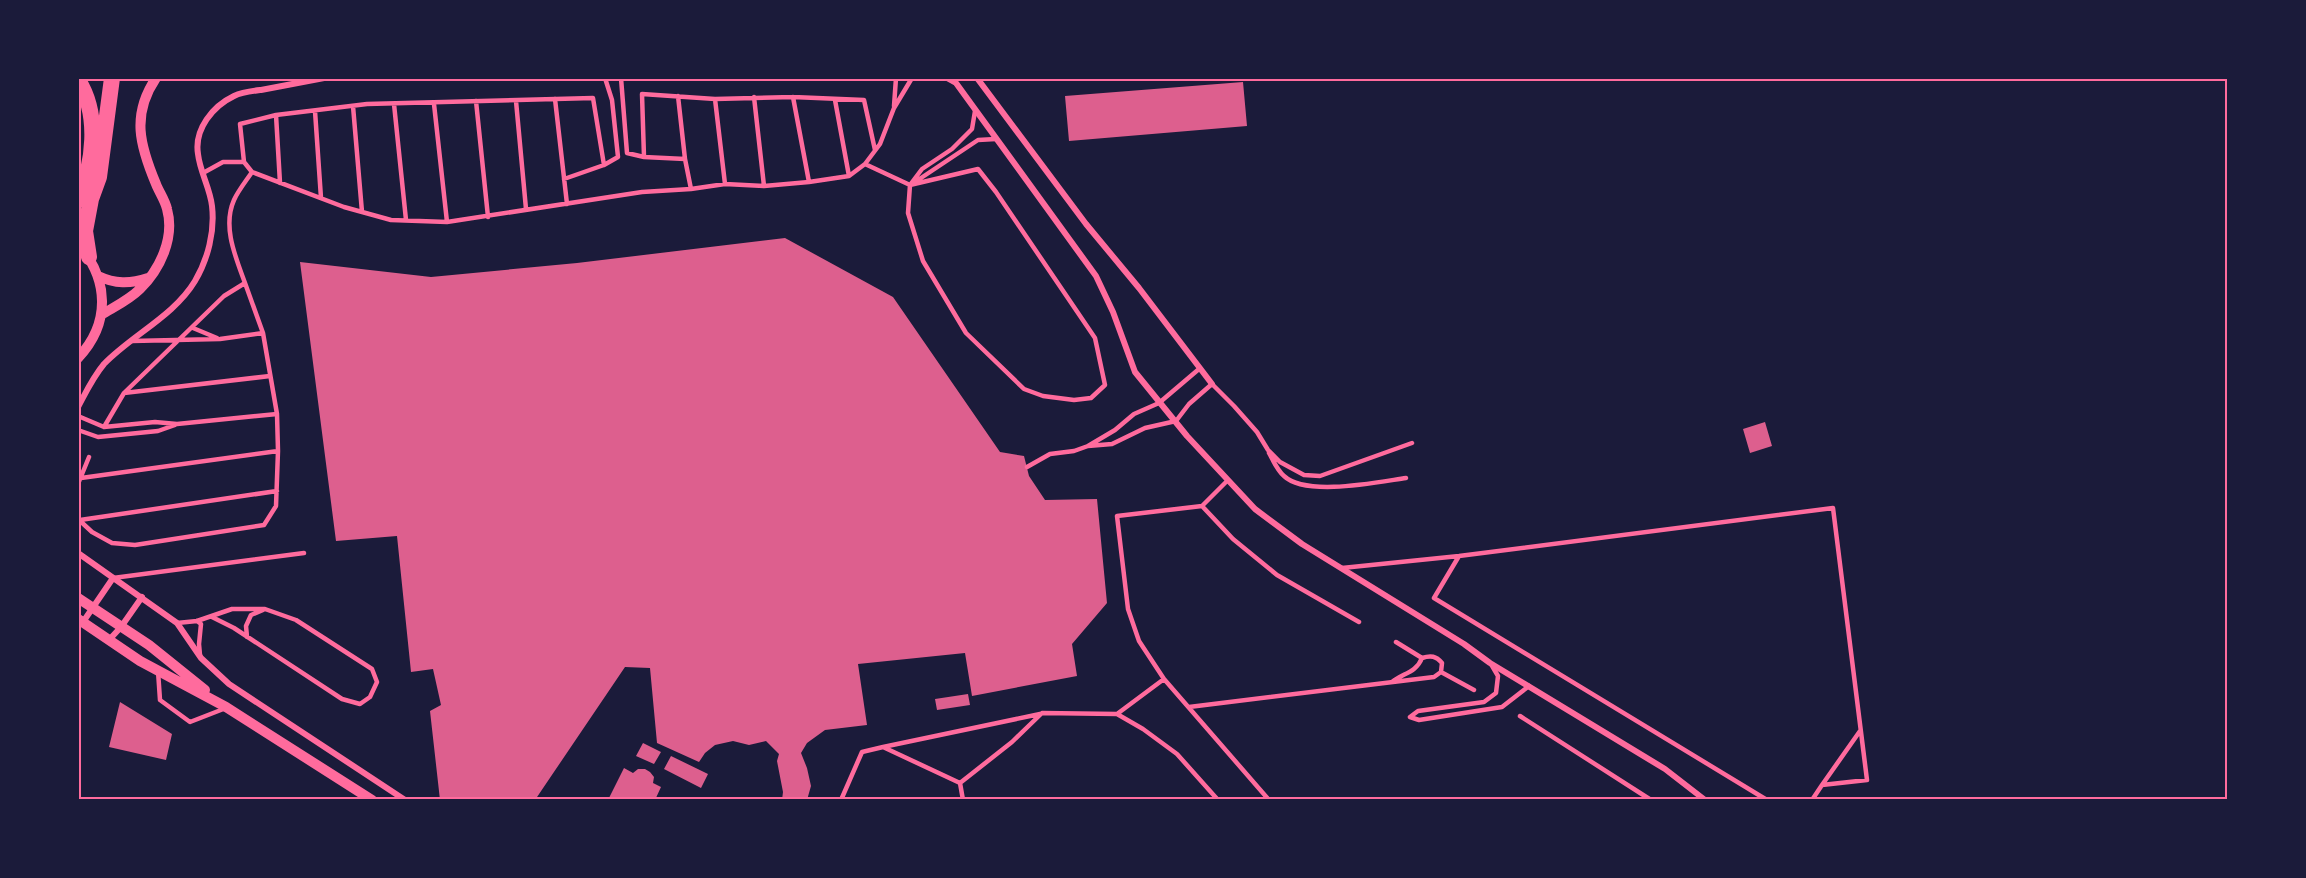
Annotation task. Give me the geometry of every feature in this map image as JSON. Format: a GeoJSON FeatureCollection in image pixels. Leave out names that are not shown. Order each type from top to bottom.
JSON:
{"type":"FeatureCollection","features":[{"type":"Feature","properties":{"kind":"highway"},"geometry":{"type":"LineString","coordinates":[[84,250],[91,199],[99,177],[112,78]]}},
{"type":"Feature","properties":{"kind":"highway"},"geometry":{"type":"LineString","coordinates":[[78,80],[88,106],[92,142],[90,165],[78,200]]}},
{"type":"Feature","properties":{"kind":"street"},"geometry":{"type":"LineString","coordinates":[[101,315],[141,288],[163,255],[170,223],[167,207],[143,152],[140,119],[144,102],[156,78]]}},
{"type":"Feature","properties":{"kind":"street"},"geometry":{"type":"LineString","coordinates":[[78,407],[97,372],[182,296],[195,281],[210,242],[213,224],[210,190],[197,152],[199,136],[212,111],[236,94],[324,78]]}},
{"type":"Feature","properties":{"kind":"street"},"geometry":{"type":"LineString","coordinates":[[947,78],[956,83],[1096,276],[1113,312],[1135,372],[1227,481],[1256,509],[1302,544],[1464,644],[1490,663],[1665,769],[1705,800]]}},
{"type":"Feature","properties":{"kind":"street"},"geometry":{"type":"LineString","coordinates":[[976,78],[1086,224],[1139,288],[1212,384]]}},
{"type":"Feature","properties":{"kind":"street"},"geometry":{"type":"LineString","coordinates":[[78,358],[96,332],[101,315],[102,289],[98,276],[84,250]]}},
{"type":"Feature","properties":{"kind":"street"},"geometry":{"type":"LineString","coordinates":[[98,276],[121,283],[148,278]]}},
{"type":"Feature","properties":{"kind":"street"},"geometry":{"type":"LineString","coordinates":[[78,554],[177,622],[201,658],[229,684],[405,800]]}},
{"type":"Feature","properties":{"kind":"street"},"geometry":{"type":"LineString","coordinates":[[113,578],[93,608],[81,621],[158,671],[226,707],[372,800]]}},
{"type":"Feature","properties":{"kind":"street"},"geometry":{"type":"LineString","coordinates":[[109,640],[122,627],[141,597]]}},
{"type":"Feature","properties":{"kind":"street"},"geometry":{"type":"LineString","coordinates":[[78,598],[149,645],[226,707]]}},
{"type":"Feature","properties":{"kind":"lane"},"geometry":{"type":"LineString","coordinates":[[564,179],[604,165],[618,157],[612,100],[605,78]]}},
{"type":"Feature","properties":{"kind":"lane"},"geometry":{"type":"LineString","coordinates":[[621,78],[627,153],[644,157],[685,159]]}},
{"type":"Feature","properties":{"kind":"lane"},"geometry":{"type":"LineString","coordinates":[[894,108],[896,78]]}},
{"type":"Feature","properties":{"kind":"lane"},"geometry":{"type":"LineString","coordinates":[[604,165],[593,98],[353,106],[276,115],[240,124],[244,162],[252,172],[321,198],[392,220],[447,222],[642,192],[725,184],[764,186],[849,176],[865,164],[875,150],[894,108],[912,78]]}},
{"type":"Feature","properties":{"kind":"lane"},"geometry":{"type":"LineString","coordinates":[[644,157],[642,94],[715,99],[793,97],[864,100],[875,150]]}},
{"type":"Feature","properties":{"kind":"lane"},"geometry":{"type":"LineString","coordinates":[[678,96],[691,189]]}},
{"type":"Feature","properties":{"kind":"lane"},"geometry":{"type":"LineString","coordinates":[[754,97],[764,186]]}},
{"type":"Feature","properties":{"kind":"lane"},"geometry":{"type":"LineString","coordinates":[[793,97],[809,182]]}},
{"type":"Feature","properties":{"kind":"lane"},"geometry":{"type":"LineString","coordinates":[[555,99],[567,204]]}},
{"type":"Feature","properties":{"kind":"lane"},"geometry":{"type":"LineString","coordinates":[[715,99],[725,184]]}},
{"type":"Feature","properties":{"kind":"lane"},"geometry":{"type":"LineString","coordinates":[[835,100],[849,176]]}},
{"type":"Feature","properties":{"kind":"lane"},"geometry":{"type":"LineString","coordinates":[[476,101],[488,217]]}},
{"type":"Feature","properties":{"kind":"lane"},"geometry":{"type":"LineString","coordinates":[[516,101],[526,209]]}},
{"type":"Feature","properties":{"kind":"lane"},"geometry":{"type":"LineString","coordinates":[[394,104],[406,220]]}},
{"type":"Feature","properties":{"kind":"lane"},"geometry":{"type":"LineString","coordinates":[[434,104],[447,222]]}},
{"type":"Feature","properties":{"kind":"lane"},"geometry":{"type":"LineString","coordinates":[[353,106],[362,212]]}},
{"type":"Feature","properties":{"kind":"lane"},"geometry":{"type":"LineString","coordinates":[[315,111],[321,198]]}},
{"type":"Feature","properties":{"kind":"lane"},"geometry":{"type":"LineString","coordinates":[[865,164],[910,185],[978,169],[1095,338],[1105,385],[1091,398],[1074,400],[1043,396],[1024,389],[966,333],[923,261],[908,213],[910,185],[922,169],[952,149],[972,129],[975,111]]}},
{"type":"Feature","properties":{"kind":"lane"},"geometry":{"type":"LineString","coordinates":[[276,115],[280,183]]}},
{"type":"Feature","properties":{"kind":"lane"},"geometry":{"type":"LineString","coordinates":[[910,185],[978,140],[996,139]]}},
{"type":"Feature","properties":{"kind":"lane"},"geometry":{"type":"LineString","coordinates":[[203,173],[223,162],[244,162]]}},
{"type":"Feature","properties":{"kind":"lane"},"geometry":{"type":"LineString","coordinates":[[79,519],[92,532],[112,543],[135,545],[264,525],[276,506],[277,414],[263,333],[234,253],[229,227],[233,201],[252,172]]}},
{"type":"Feature","properties":{"kind":"lane"},"geometry":{"type":"LineString","coordinates":[[104,427],[124,393],[224,296],[244,283]]}},
{"type":"Feature","properties":{"kind":"lane"},"geometry":{"type":"LineString","coordinates":[[193,328],[220,339]]}},
{"type":"Feature","properties":{"kind":"lane"},"geometry":{"type":"LineString","coordinates":[[130,341],[220,339],[263,333]]}},
{"type":"Feature","properties":{"kind":"lane"},"geometry":{"type":"LineString","coordinates":[[1027,467],[1050,454],[1074,451],[1088,446],[1115,430],[1134,414],[1159,403],[1199,369]]}},
{"type":"Feature","properties":{"kind":"lane"},"geometry":{"type":"LineString","coordinates":[[124,393],[270,376]]}},
{"type":"Feature","properties":{"kind":"lane"},"geometry":{"type":"LineString","coordinates":[[1088,446],[1112,444],[1145,428],[1176,421],[1189,404],[1212,384],[1257,432],[1284,477],[1315,487],[1364,484],[1406,478]]}},
{"type":"Feature","properties":{"kind":"lane"},"geometry":{"type":"LineString","coordinates":[[78,416],[104,427],[155,422],[177,424],[277,414]]}},
{"type":"Feature","properties":{"kind":"lane"},"geometry":{"type":"LineString","coordinates":[[78,430],[98,437],[158,431],[177,424]]}},
{"type":"Feature","properties":{"kind":"lane"},"geometry":{"type":"LineString","coordinates":[[1268,450],[1280,462],[1304,475],[1320,476],[1412,443]]}},
{"type":"Feature","properties":{"kind":"lane"},"geometry":{"type":"LineString","coordinates":[[81,478],[278,451]]}},
{"type":"Feature","properties":{"kind":"lane"},"geometry":{"type":"LineString","coordinates":[[78,484],[89,458]]}},
{"type":"Feature","properties":{"kind":"lane"},"geometry":{"type":"LineString","coordinates":[[1227,481],[1202,506],[1117,516],[1120,556],[1130,616],[1140,641],[1164,679],[1269,800]]}},
{"type":"Feature","properties":{"kind":"lane"},"geometry":{"type":"LineString","coordinates":[[79,519],[276,491]]}},
{"type":"Feature","properties":{"kind":"lane"},"geometry":{"type":"LineString","coordinates":[[1202,506],[1233,539],[1277,575],[1359,622]]}},
{"type":"Feature","properties":{"kind":"lane"},"geometry":{"type":"LineString","coordinates":[[1341,568],[1459,556],[1833,508],[1867,780],[1822,786]]}},
{"type":"Feature","properties":{"kind":"lane"},"geometry":{"type":"LineString","coordinates":[[113,578],[304,553]]}},
{"type":"Feature","properties":{"kind":"lane"},"geometry":{"type":"LineString","coordinates":[[1459,556],[1434,598],[1767,800]]}},
{"type":"Feature","properties":{"kind":"lane"},"geometry":{"type":"LineString","coordinates":[[177,622],[197,621],[232,609],[265,609],[296,620],[372,669],[377,682],[370,697],[360,704],[342,699],[234,628],[212,617]]}},
{"type":"Feature","properties":{"kind":"lane"},"geometry":{"type":"LineString","coordinates":[[246,637],[246,626],[251,615],[265,609]]}},
{"type":"Feature","properties":{"kind":"lane"},"geometry":{"type":"LineString","coordinates":[[197,621],[201,624],[199,644],[201,658]]}},
{"type":"Feature","properties":{"kind":"lane"},"geometry":{"type":"LineString","coordinates":[[1396,642],[1422,658]]}},
{"type":"Feature","properties":{"kind":"lane"},"geometry":{"type":"LineString","coordinates":[[1392,682],[1398,677],[1411,673],[1422,658],[1430,656],[1442,663],[1442,672]]}},
{"type":"Feature","properties":{"kind":"lane"},"geometry":{"type":"LineString","coordinates":[[1490,663],[1498,676],[1496,693],[1485,702],[1418,711],[1410,717],[1419,720],[1502,707],[1529,686]]}},
{"type":"Feature","properties":{"kind":"lane"},"geometry":{"type":"LineString","coordinates":[[158,671],[159,700],[190,722],[226,707]]}},
{"type":"Feature","properties":{"kind":"lane"},"geometry":{"type":"LineString","coordinates":[[1190,707],[1434,677],[1442,672]]}},
{"type":"Feature","properties":{"kind":"lane"},"geometry":{"type":"LineString","coordinates":[[1442,672],[1474,690]]}},
{"type":"Feature","properties":{"kind":"lane"},"geometry":{"type":"LineString","coordinates":[[1117,714],[1164,679]]}},
{"type":"Feature","properties":{"kind":"lane"},"geometry":{"type":"LineString","coordinates":[[960,783],[1012,742],[1042,713]]}},
{"type":"Feature","properties":{"kind":"lane"},"geometry":{"type":"LineString","coordinates":[[841,800],[862,752],[1042,713],[1117,714],[1178,754],[1218,800]]}},
{"type":"Feature","properties":{"kind":"lane"},"geometry":{"type":"LineString","coordinates":[[1520,716],[1651,800]]}},
{"type":"Feature","properties":{"kind":"lane"},"geometry":{"type":"LineString","coordinates":[[1812,800],[1861,730]]}},
{"type":"Feature","properties":{"kind":"lane"},"geometry":{"type":"LineString","coordinates":[[883,747],[960,783]]}},
{"type":"Feature","properties":{"kind":"lane"},"geometry":{"type":"LineString","coordinates":[[960,783],[963,800]]}},
{"type":"Feature","properties":{"kind":"building"},"geometry":{"type":"Polygon","coordinates":[[[1243,82],[1247,126],[1069,141],[1065,96],[1243,82]]]}},
{"type":"Feature","properties":{"kind":"building"},"geometry":{"type":"Polygon","coordinates":[[[785,238],[893,297],[1000,452],[1024,456],[1029,476],[1045,500],[1097,499],[1107,603],[1072,644],[1077,676],[972,696],[965,653],[858,664],[867,725],[825,730],[807,743],[801,753],[811,786],[807,800],[782,800],[783,792],[777,761],[779,754],[766,741],[749,745],[733,741],[715,745],[699,762],[657,743],[650,668],[625,667],[535,800],[440,800],[430,711],[441,705],[433,669],[411,672],[397,536],[336,541],[300,262],[431,277],[577,263],[785,238]]]}},
{"type":"Feature","properties":{"kind":"building"},"geometry":{"type":"Polygon","coordinates":[[[1765,422],[1772,446],[1750,453],[1743,429],[1765,422]]]}},
{"type":"Feature","properties":{"kind":"building"},"geometry":{"type":"Polygon","coordinates":[[[968,694],[970,705],[937,710],[935,699],[968,694]]]}},
{"type":"Feature","properties":{"kind":"building"},"geometry":{"type":"Polygon","coordinates":[[[120,702],[172,734],[166,760],[109,747],[120,702]]]}},
{"type":"Feature","properties":{"kind":"building"},"geometry":{"type":"Polygon","coordinates":[[[643,743],[661,752],[654,764],[636,756],[643,743]]]}},
{"type":"Feature","properties":{"kind":"building"},"geometry":{"type":"Polygon","coordinates":[[[671,756],[708,774],[701,788],[664,769],[671,756]]]}},
{"type":"Feature","properties":{"kind":"building"},"geometry":{"type":"Polygon","coordinates":[[[624,768],[633,773],[638,769],[650,772],[654,777],[653,783],[661,787],[655,800],[608,800],[624,768]]]}}]}
